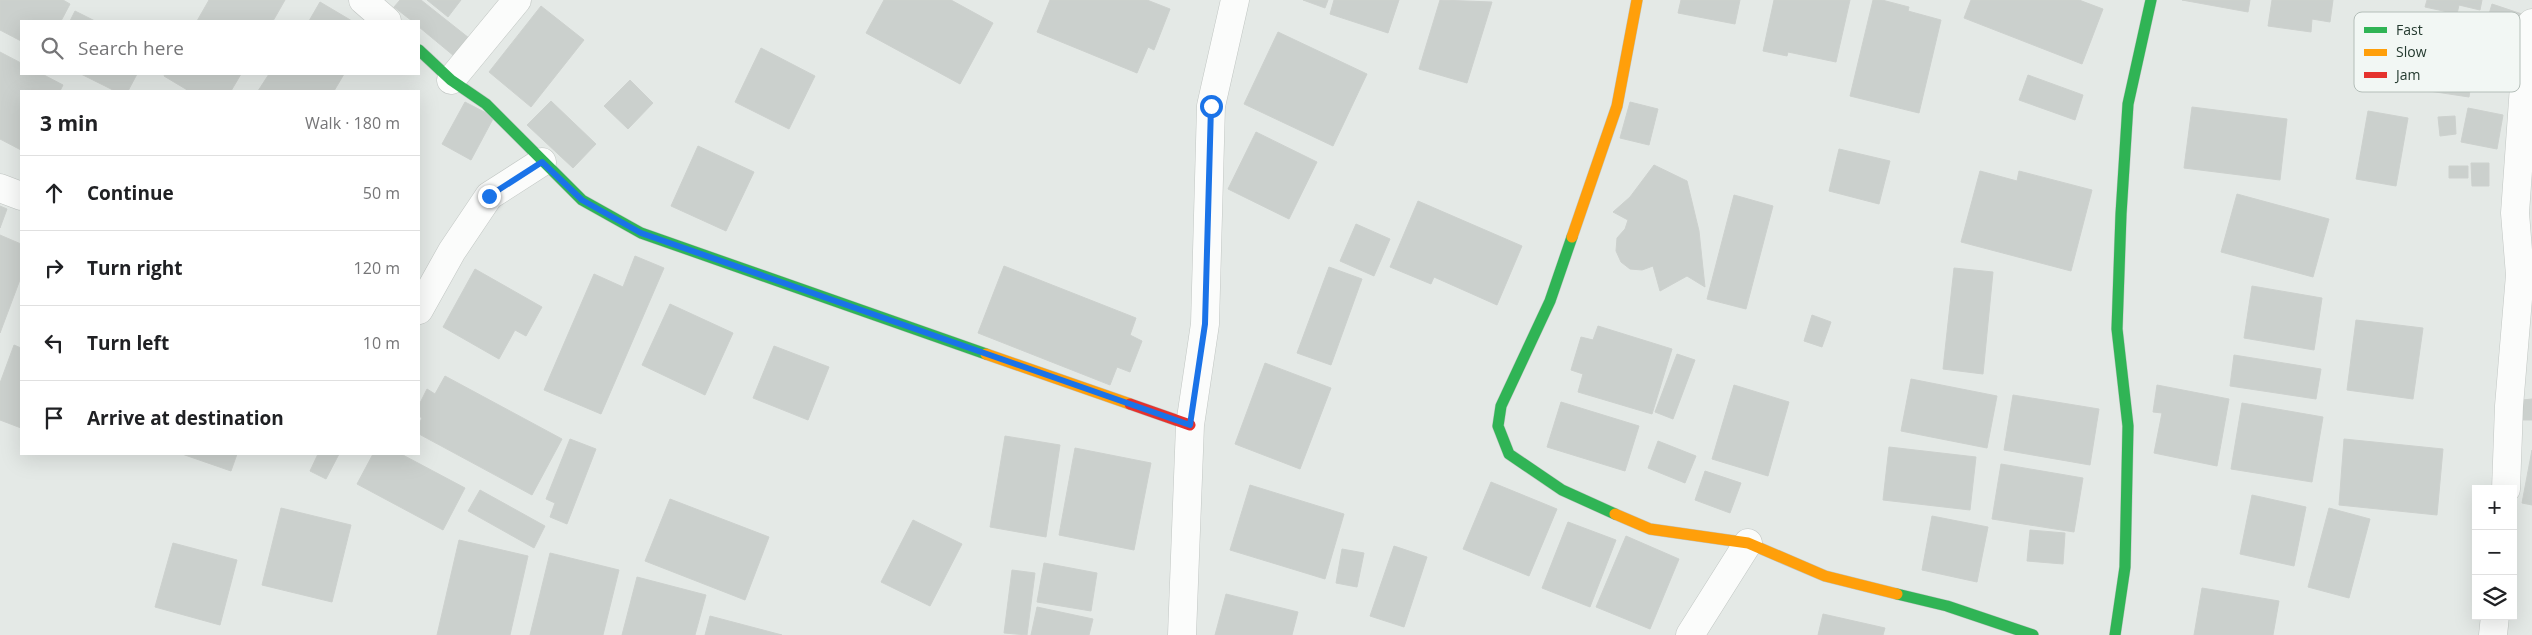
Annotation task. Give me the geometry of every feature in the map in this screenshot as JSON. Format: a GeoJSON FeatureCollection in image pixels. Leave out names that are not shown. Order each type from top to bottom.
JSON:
{"type":"FeatureCollection","features":[{"type":"Feature","properties":{"kind":"street"},"geometry":{"type":"LineString","coordinates":[[363,0],[386,20]]}},
{"type":"Feature","properties":{"kind":"street"},"geometry":{"type":"LineString","coordinates":[[451,80],[517,0]]}},
{"type":"Feature","properties":{"kind":"street"},"geometry":{"type":"LineString","coordinates":[[1182,635],[1190,425],[1205,324],[1211,106],[1235,0]]}},
{"type":"Feature","properties":{"kind":"street"},"geometry":{"type":"LineString","coordinates":[[1637,0],[1617,106],[1550,301],[1501,406],[1498,426],[1509,454],[1562,490],[1650,528],[1748,543],[1825,576],[1947,606],[2033,635]]}},
{"type":"Feature","properties":{"kind":"street"},"geometry":{"type":"LineString","coordinates":[[2116,635],[2125,567],[2128,426],[2117,329],[2121,214],[2128,104],[2151,0]]}},
{"type":"Feature","properties":{"kind":"street"},"geometry":{"type":"LineString","coordinates":[[2506,485],[2509,406],[2520,275],[2515,213],[2527,44],[2532,24]]}},
{"type":"Feature","properties":{"kind":"street"},"geometry":{"type":"LineString","coordinates":[[420,51],[451,80],[486,104],[582,200],[641,233],[1190,425]]}},
{"type":"Feature","properties":{"kind":"street"},"geometry":{"type":"LineString","coordinates":[[420,308],[452,251],[489,196],[542,162]]}},
{"type":"Feature","properties":{"kind":"street"},"geometry":{"type":"LineString","coordinates":[[0,188],[20,196]]}},
{"type":"Feature","properties":{"kind":"street"},"geometry":{"type":"LineString","coordinates":[[1690,635],[1748,543]]}},
{"type":"Feature","properties":{"kind":"street"},"geometry":{"type":"LineString","coordinates":[[2494,635],[2495,620]]}},
{"type":"Feature","properties":{"kind":"building"},"geometry":{"type":"Polygon","coordinates":[[[0,0],[63,0],[70,4],[62,20],[20,20],[20,40],[0,30],[0,0]]]}},
{"type":"Feature","properties":{"kind":"building"},"geometry":{"type":"Polygon","coordinates":[[[209,0],[285,0],[274,20],[198,20],[209,0]]]}},
{"type":"Feature","properties":{"kind":"building"},"geometry":{"type":"Polygon","coordinates":[[[400,0],[421,0],[469,38],[454,56],[420,28],[420,20],[411,20],[394,7],[400,0]]]}},
{"type":"Feature","properties":{"kind":"building"},"geometry":{"type":"Polygon","coordinates":[[[427,0],[461,0],[448,17],[427,0]]]}},
{"type":"Feature","properties":{"kind":"building"},"geometry":{"type":"Polygon","coordinates":[[[884,0],[951,0],[993,23],[960,84],[866,33],[884,0]]]}},
{"type":"Feature","properties":{"kind":"building"},"geometry":{"type":"Polygon","coordinates":[[[1050,0],[1147,0],[1170,9],[1154,50],[1148,47],[1137,73],[1037,32],[1050,0]]]}},
{"type":"Feature","properties":{"kind":"building"},"geometry":{"type":"Polygon","coordinates":[[[1303,0],[1328,0],[1325,8],[1303,0]]]}},
{"type":"Feature","properties":{"kind":"building"},"geometry":{"type":"Polygon","coordinates":[[[1334,0],[1399,0],[1388,33],[1330,14],[1334,0]]]}},
{"type":"Feature","properties":{"kind":"building"},"geometry":{"type":"Polygon","coordinates":[[[1440,0],[1492,2],[1467,83],[1419,69],[1440,0]]]}},
{"type":"Feature","properties":{"kind":"building"},"geometry":{"type":"Polygon","coordinates":[[[1681,0],[1740,0],[1735,24],[1678,13],[1681,0]]]}},
{"type":"Feature","properties":{"kind":"building"},"geometry":{"type":"Polygon","coordinates":[[[1774,0],[1850,0],[1836,62],[1788,52],[1787,56],[1763,51],[1774,0]]]}},
{"type":"Feature","properties":{"kind":"building"},"geometry":{"type":"Polygon","coordinates":[[[1873,0],[1882,0],[1909,7],[1908,11],[1941,20],[1919,113],[1850,96],[1873,0]]]}},
{"type":"Feature","properties":{"kind":"building"},"geometry":{"type":"Polygon","coordinates":[[[1971,0],[2079,0],[2103,9],[2082,64],[1964,18],[1971,0]]]}},
{"type":"Feature","properties":{"kind":"building"},"geometry":{"type":"Polygon","coordinates":[[[2182,0],[2250,0],[2248,12],[2182,0]]]}},
{"type":"Feature","properties":{"kind":"building"},"geometry":{"type":"Polygon","coordinates":[[[2272,0],[2333,0],[2330,22],[2312,19],[2311,32],[2268,26],[2272,0]]]}},
{"type":"Feature","properties":{"kind":"building"},"geometry":{"type":"Polygon","coordinates":[[[2427,0],[2482,0],[2480,10],[2459,5],[2457,12],[2425,7],[2427,0]]]}},
{"type":"Feature","properties":{"kind":"building"},"geometry":{"type":"Polygon","coordinates":[[[320,2],[350,20],[310,20],[320,2]]]}},
{"type":"Feature","properties":{"kind":"building"},"geometry":{"type":"Polygon","coordinates":[[[2492,4],[2516,12],[2490,12],[2492,4]]]}},
{"type":"Feature","properties":{"kind":"building"},"geometry":{"type":"Polygon","coordinates":[[[541,6],[584,40],[531,107],[489,72],[541,6]]]}},
{"type":"Feature","properties":{"kind":"building"},"geometry":{"type":"Polygon","coordinates":[[[75,11],[93,20],[70,20],[75,11]]]}},
{"type":"Feature","properties":{"kind":"building"},"geometry":{"type":"Polygon","coordinates":[[[1278,32],[1367,74],[1333,146],[1244,104],[1278,32]]]}},
{"type":"Feature","properties":{"kind":"building"},"geometry":{"type":"Polygon","coordinates":[[[761,48],[815,76],[789,129],[735,102],[761,48]]]}},
{"type":"Feature","properties":{"kind":"building"},"geometry":{"type":"Polygon","coordinates":[[[0,52],[20,62],[20,75],[44,75],[63,85],[60,90],[20,90],[20,149],[0,139],[0,52]]]}},
{"type":"Feature","properties":{"kind":"building"},"geometry":{"type":"Polygon","coordinates":[[[83,75],[136,75],[129,90],[113,90],[83,75]]]}},
{"type":"Feature","properties":{"kind":"building"},"geometry":{"type":"Polygon","coordinates":[[[240,75],[232,90],[187,90],[164,76],[240,75]]]}},
{"type":"Feature","properties":{"kind":"building"},"geometry":{"type":"Polygon","coordinates":[[[268,75],[343,75],[335,90],[259,90],[268,75]]]}},
{"type":"Feature","properties":{"kind":"building"},"geometry":{"type":"Polygon","coordinates":[[[2028,75],[2083,95],[2075,120],[2019,100],[2028,75]]]}},
{"type":"Feature","properties":{"kind":"building"},"geometry":{"type":"Polygon","coordinates":[[[630,80],[653,103],[628,129],[604,106],[630,80]]]}},
{"type":"Feature","properties":{"kind":"building"},"geometry":{"type":"Polygon","coordinates":[[[2436,92],[2470,92],[2469,97],[2436,92]]]}},
{"type":"Feature","properties":{"kind":"building"},"geometry":{"type":"Polygon","coordinates":[[[551,101],[596,144],[573,168],[527,125],[551,101]]]}},
{"type":"Feature","properties":{"kind":"building"},"geometry":{"type":"Polygon","coordinates":[[[465,102],[494,117],[471,160],[442,144],[465,102]]]}},
{"type":"Feature","properties":{"kind":"building"},"geometry":{"type":"Polygon","coordinates":[[[1630,102],[1658,109],[1649,145],[1620,138],[1630,102]]]}},
{"type":"Feature","properties":{"kind":"building"},"geometry":{"type":"Polygon","coordinates":[[[2192,107],[2287,119],[2280,180],[2184,168],[2192,107]]]}},
{"type":"Feature","properties":{"kind":"building"},"geometry":{"type":"Polygon","coordinates":[[[2468,108],[2503,115],[2497,149],[2461,142],[2468,108]]]}},
{"type":"Feature","properties":{"kind":"building"},"geometry":{"type":"Polygon","coordinates":[[[2368,111],[2408,118],[2396,186],[2356,179],[2368,111]]]}},
{"type":"Feature","properties":{"kind":"building"},"geometry":{"type":"Polygon","coordinates":[[[2455,116],[2456,134],[2440,136],[2438,117],[2455,116]]]}},
{"type":"Feature","properties":{"kind":"building"},"geometry":{"type":"Polygon","coordinates":[[[1256,132],[1317,162],[1289,219],[1228,189],[1256,132]]]}},
{"type":"Feature","properties":{"kind":"building"},"geometry":{"type":"Polygon","coordinates":[[[698,146],[754,172],[726,231],[671,206],[698,146]]]}},
{"type":"Feature","properties":{"kind":"building"},"geometry":{"type":"Polygon","coordinates":[[[1839,149],[1890,161],[1879,204],[1829,191],[1839,149]]]}},
{"type":"Feature","properties":{"kind":"building"},"geometry":{"type":"Polygon","coordinates":[[[2471,163],[2489,163],[2489,186],[2472,186],[2471,163]]]}},
{"type":"Feature","properties":{"kind":"building"},"geometry":{"type":"Polygon","coordinates":[[[1654,165],[1687,181],[1699,231],[1705,287],[1687,276],[1660,291],[1653,266],[1642,270],[1630,269],[1621,262],[1616,251],[1617,238],[1625,229],[1628,220],[1613,212],[1630,197],[1654,165]]]}},
{"type":"Feature","properties":{"kind":"building"},"geometry":{"type":"Polygon","coordinates":[[[2449,166],[2468,166],[2468,178],[2449,178],[2449,166]]]}},
{"type":"Feature","properties":{"kind":"building"},"geometry":{"type":"Polygon","coordinates":[[[1980,171],[2017,181],[2019,171],[2092,190],[2071,271],[1961,242],[1980,171]]]}},
{"type":"Feature","properties":{"kind":"building"},"geometry":{"type":"Polygon","coordinates":[[[2237,194],[2329,219],[2313,277],[2221,252],[2237,194]]]}},
{"type":"Feature","properties":{"kind":"building"},"geometry":{"type":"Polygon","coordinates":[[[1734,195],[1773,206],[1746,309],[1707,299],[1734,195]]]}},
{"type":"Feature","properties":{"kind":"building"},"geometry":{"type":"Polygon","coordinates":[[[1418,201],[1522,246],[1497,305],[1434,277],[1431,284],[1390,267],[1418,201]]]}},
{"type":"Feature","properties":{"kind":"building"},"geometry":{"type":"Polygon","coordinates":[[[0,206],[7,209],[0,228],[0,206]]]}},
{"type":"Feature","properties":{"kind":"building"},"geometry":{"type":"Polygon","coordinates":[[[1356,224],[1390,239],[1374,276],[1340,261],[1356,224]]]}},
{"type":"Feature","properties":{"kind":"building"},"geometry":{"type":"Polygon","coordinates":[[[0,235],[20,244],[20,280],[0,333],[0,235]]]}},
{"type":"Feature","properties":{"kind":"building"},"geometry":{"type":"Polygon","coordinates":[[[635,256],[664,268],[601,414],[544,390],[594,274],[623,287],[635,256]]]}},
{"type":"Feature","properties":{"kind":"building"},"geometry":{"type":"Polygon","coordinates":[[[1004,266],[1136,318],[1130,335],[1142,341],[1130,372],[1117,367],[1110,385],[978,333],[1004,266]]]}},
{"type":"Feature","properties":{"kind":"building"},"geometry":{"type":"Polygon","coordinates":[[[1329,267],[1362,279],[1331,365],[1297,353],[1329,267]]]}},
{"type":"Feature","properties":{"kind":"building"},"geometry":{"type":"Polygon","coordinates":[[[1954,268],[1993,272],[1983,374],[1943,369],[1954,268]]]}},
{"type":"Feature","properties":{"kind":"building"},"geometry":{"type":"Polygon","coordinates":[[[475,269],[542,307],[526,336],[515,330],[499,359],[443,327],[475,269]]]}},
{"type":"Feature","properties":{"kind":"building"},"geometry":{"type":"Polygon","coordinates":[[[2252,286],[2322,298],[2314,350],[2244,338],[2252,286]]]}},
{"type":"Feature","properties":{"kind":"building"},"geometry":{"type":"Polygon","coordinates":[[[670,304],[733,333],[705,395],[642,365],[670,304]]]}},
{"type":"Feature","properties":{"kind":"building"},"geometry":{"type":"Polygon","coordinates":[[[1812,315],[1831,322],[1822,347],[1804,341],[1812,315]]]}},
{"type":"Feature","properties":{"kind":"building"},"geometry":{"type":"Polygon","coordinates":[[[2356,320],[2423,328],[2413,399],[2347,390],[2356,320]]]}},
{"type":"Feature","properties":{"kind":"building"},"geometry":{"type":"Polygon","coordinates":[[[1598,326],[1672,349],[1652,414],[1578,392],[1583,374],[1571,370],[1581,337],[1593,340],[1598,326]]]}},
{"type":"Feature","properties":{"kind":"building"},"geometry":{"type":"Polygon","coordinates":[[[14,345],[20,348],[20,428],[0,420],[0,383],[14,345]]]}},
{"type":"Feature","properties":{"kind":"building"},"geometry":{"type":"Polygon","coordinates":[[[774,346],[829,367],[808,420],[753,398],[774,346]]]}},
{"type":"Feature","properties":{"kind":"building"},"geometry":{"type":"Polygon","coordinates":[[[1677,354],[1695,360],[1673,419],[1655,412],[1677,354]]]}},
{"type":"Feature","properties":{"kind":"building"},"geometry":{"type":"Polygon","coordinates":[[[2234,355],[2321,369],[2316,399],[2230,386],[2234,355]]]}},
{"type":"Feature","properties":{"kind":"building"},"geometry":{"type":"Polygon","coordinates":[[[1265,363],[1331,388],[1300,469],[1235,444],[1265,363]]]}},
{"type":"Feature","properties":{"kind":"building"},"geometry":{"type":"Polygon","coordinates":[[[445,376],[562,439],[532,495],[420,435],[420,422],[422,418],[420,417],[420,403],[427,389],[435,394],[445,376]]]}},
{"type":"Feature","properties":{"kind":"building"},"geometry":{"type":"Polygon","coordinates":[[[1911,379],[1997,396],[1987,448],[1901,431],[1911,379]]]}},
{"type":"Feature","properties":{"kind":"building"},"geometry":{"type":"Polygon","coordinates":[[[1734,385],[1789,402],[1768,476],[1712,459],[1734,385]]]}},
{"type":"Feature","properties":{"kind":"building"},"geometry":{"type":"Polygon","coordinates":[[[2157,385],[2229,399],[2217,466],[2154,453],[2162,413],[2153,412],[2157,385]]]}},
{"type":"Feature","properties":{"kind":"building"},"geometry":{"type":"Polygon","coordinates":[[[2013,395],[2099,409],[2090,465],[2004,450],[2013,395]]]}},
{"type":"Feature","properties":{"kind":"building"},"geometry":{"type":"Polygon","coordinates":[[[2532,399],[2532,420],[2523,420],[2522,400],[2532,399]]]}},
{"type":"Feature","properties":{"kind":"building"},"geometry":{"type":"Polygon","coordinates":[[[1561,402],[1639,426],[1625,471],[1547,447],[1561,402]]]}},
{"type":"Feature","properties":{"kind":"building"},"geometry":{"type":"Polygon","coordinates":[[[2242,403],[2323,417],[2312,482],[2231,469],[2242,403]]]}},
{"type":"Feature","properties":{"kind":"building"},"geometry":{"type":"Polygon","coordinates":[[[1005,436],[1060,445],[1046,537],[990,527],[1005,436]]]}},
{"type":"Feature","properties":{"kind":"building"},"geometry":{"type":"Polygon","coordinates":[[[570,439],[596,449],[567,524],[550,517],[555,503],[546,499],[570,439]]]}},
{"type":"Feature","properties":{"kind":"building"},"geometry":{"type":"Polygon","coordinates":[[[2344,439],[2443,449],[2437,515],[2339,505],[2344,439]]]}},
{"type":"Feature","properties":{"kind":"building"},"geometry":{"type":"Polygon","coordinates":[[[1658,441],[1696,456],[1685,483],[1648,468],[1658,441]]]}},
{"type":"Feature","properties":{"kind":"building"},"geometry":{"type":"Polygon","coordinates":[[[1889,447],[1976,457],[1970,510],[1883,500],[1889,447]]]}},
{"type":"Feature","properties":{"kind":"building"},"geometry":{"type":"Polygon","coordinates":[[[1075,448],[1151,463],[1134,550],[1059,535],[1075,448]]]}},
{"type":"Feature","properties":{"kind":"building"},"geometry":{"type":"Polygon","coordinates":[[[2532,450],[2532,505],[2522,503],[2532,450]]]}},
{"type":"Feature","properties":{"kind":"building"},"geometry":{"type":"Polygon","coordinates":[[[185,455],[237,455],[231,471],[185,455]]]}},
{"type":"Feature","properties":{"kind":"building"},"geometry":{"type":"Polygon","coordinates":[[[318,455],[338,455],[326,479],[310,471],[318,455]]]}},
{"type":"Feature","properties":{"kind":"building"},"geometry":{"type":"Polygon","coordinates":[[[372,455],[403,455],[465,488],[443,530],[357,484],[372,455]]]}},
{"type":"Feature","properties":{"kind":"building"},"geometry":{"type":"Polygon","coordinates":[[[2001,464],[2083,478],[2074,532],[1992,519],[2001,464]]]}},
{"type":"Feature","properties":{"kind":"building"},"geometry":{"type":"Polygon","coordinates":[[[1705,471],[1741,483],[1730,513],[1695,500],[1705,471]]]}},
{"type":"Feature","properties":{"kind":"building"},"geometry":{"type":"Polygon","coordinates":[[[1491,482],[1557,509],[1529,576],[1463,549],[1491,482]]]}},
{"type":"Feature","properties":{"kind":"building"},"geometry":{"type":"Polygon","coordinates":[[[1250,485],[1344,514],[1325,579],[1230,550],[1250,485]]]}},
{"type":"Feature","properties":{"kind":"building"},"geometry":{"type":"Polygon","coordinates":[[[480,490],[545,526],[534,548],[468,511],[480,490]]]}},
{"type":"Feature","properties":{"kind":"building"},"geometry":{"type":"Polygon","coordinates":[[[2252,495],[2306,507],[2294,566],[2240,554],[2252,495]]]}},
{"type":"Feature","properties":{"kind":"building"},"geometry":{"type":"Polygon","coordinates":[[[670,499],[769,537],[745,600],[645,561],[670,499]]]}},
{"type":"Feature","properties":{"kind":"building"},"geometry":{"type":"Polygon","coordinates":[[[281,508],[351,525],[332,602],[262,585],[281,508]]]}},
{"type":"Feature","properties":{"kind":"building"},"geometry":{"type":"Polygon","coordinates":[[[2329,508],[2370,519],[2349,598],[2308,587],[2329,508]]]}},
{"type":"Feature","properties":{"kind":"building"},"geometry":{"type":"Polygon","coordinates":[[[1932,516],[1988,527],[1977,582],[1922,570],[1932,516]]]}},
{"type":"Feature","properties":{"kind":"building"},"geometry":{"type":"Polygon","coordinates":[[[913,520],[962,544],[930,606],[881,582],[913,520]]]}},
{"type":"Feature","properties":{"kind":"building"},"geometry":{"type":"Polygon","coordinates":[[[1568,522],[1616,540],[1590,607],[1542,588],[1568,522]]]}},
{"type":"Feature","properties":{"kind":"building"},"geometry":{"type":"Polygon","coordinates":[[[2030,530],[2065,533],[2063,564],[2027,561],[2030,530]]]}},
{"type":"Feature","properties":{"kind":"building"},"geometry":{"type":"Polygon","coordinates":[[[1626,536],[1679,559],[1650,629],[1596,607],[1626,536]]]}},
{"type":"Feature","properties":{"kind":"building"},"geometry":{"type":"Polygon","coordinates":[[[459,540],[528,556],[510,635],[437,635],[459,540]]]}},
{"type":"Feature","properties":{"kind":"building"},"geometry":{"type":"Polygon","coordinates":[[[173,543],[237,560],[220,625],[155,607],[173,543]]]}},
{"type":"Feature","properties":{"kind":"building"},"geometry":{"type":"Polygon","coordinates":[[[1394,546],[1427,557],[1404,627],[1370,616],[1394,546]]]}},
{"type":"Feature","properties":{"kind":"building"},"geometry":{"type":"Polygon","coordinates":[[[1342,549],[1364,553],[1357,587],[1336,583],[1342,549]]]}},
{"type":"Feature","properties":{"kind":"building"},"geometry":{"type":"Polygon","coordinates":[[[550,553],[619,570],[603,635],[530,635],[550,553]]]}},
{"type":"Feature","properties":{"kind":"building"},"geometry":{"type":"Polygon","coordinates":[[[1044,563],[1097,573],[1091,611],[1037,602],[1044,563]]]}},
{"type":"Feature","properties":{"kind":"building"},"geometry":{"type":"Polygon","coordinates":[[[1012,570],[1035,573],[1027,635],[1004,633],[1012,570]]]}},
{"type":"Feature","properties":{"kind":"building"},"geometry":{"type":"Polygon","coordinates":[[[637,577],[706,595],[695,635],[622,635],[637,577]]]}},
{"type":"Feature","properties":{"kind":"building"},"geometry":{"type":"Polygon","coordinates":[[[2202,588],[2279,601],[2273,635],[2194,635],[2202,588]]]}},
{"type":"Feature","properties":{"kind":"building"},"geometry":{"type":"Polygon","coordinates":[[[1226,594],[1298,612],[1292,635],[1215,635],[1226,594]]]}},
{"type":"Feature","properties":{"kind":"building"},"geometry":{"type":"Polygon","coordinates":[[[1037,607],[1093,619],[1089,635],[1031,635],[1037,607]]]}},
{"type":"Feature","properties":{"kind":"building"},"geometry":{"type":"Polygon","coordinates":[[[1823,614],[1885,628],[1883,635],[1818,635],[1823,614]]]}},
{"type":"Feature","properties":{"kind":"building"},"geometry":{"type":"Polygon","coordinates":[[[710,616],[782,635],[705,635],[710,616]]]}},
{"type":"Feature","properties":{"kind":"traffic: fast"},"geometry":{"type":"LineString","coordinates":[[2115,635],[2125,567],[2128,426],[2117,329],[2121,214],[2128,104],[2151,0]]}},
{"type":"Feature","properties":{"kind":"traffic: fast"},"geometry":{"type":"LineString","coordinates":[[420,51],[451,80],[486,104],[582,200],[641,233],[986,354]]}},
{"type":"Feature","properties":{"kind":"traffic: fast"},"geometry":{"type":"LineString","coordinates":[[1572,237],[1550,301],[1501,406],[1498,426],[1509,454],[1562,490],[1615,514]]}},
{"type":"Feature","properties":{"kind":"traffic: fast"},"geometry":{"type":"LineString","coordinates":[[1897,594],[1947,606],[2033,635]]}},
{"type":"Feature","properties":{"kind":"traffic: slow"},"geometry":{"type":"LineString","coordinates":[[1572,237],[1617,106],[1637,0]]}},
{"type":"Feature","properties":{"kind":"traffic: slow"},"geometry":{"type":"LineString","coordinates":[[986,354],[1130,404]]}},
{"type":"Feature","properties":{"kind":"traffic: slow"},"geometry":{"type":"LineString","coordinates":[[1615,514],[1650,529],[1748,543],[1825,576],[1897,594]]}},
{"type":"Feature","properties":{"kind":"traffic: jam"},"geometry":{"type":"LineString","coordinates":[[1130,404],[1190,425]]}},
{"type":"Feature","properties":{"kind":"route"},"geometry":{"type":"LineString","coordinates":[[489,196],[542,162],[582,200],[641,233],[1190,425],[1205,324],[1211,106]]}}]}
